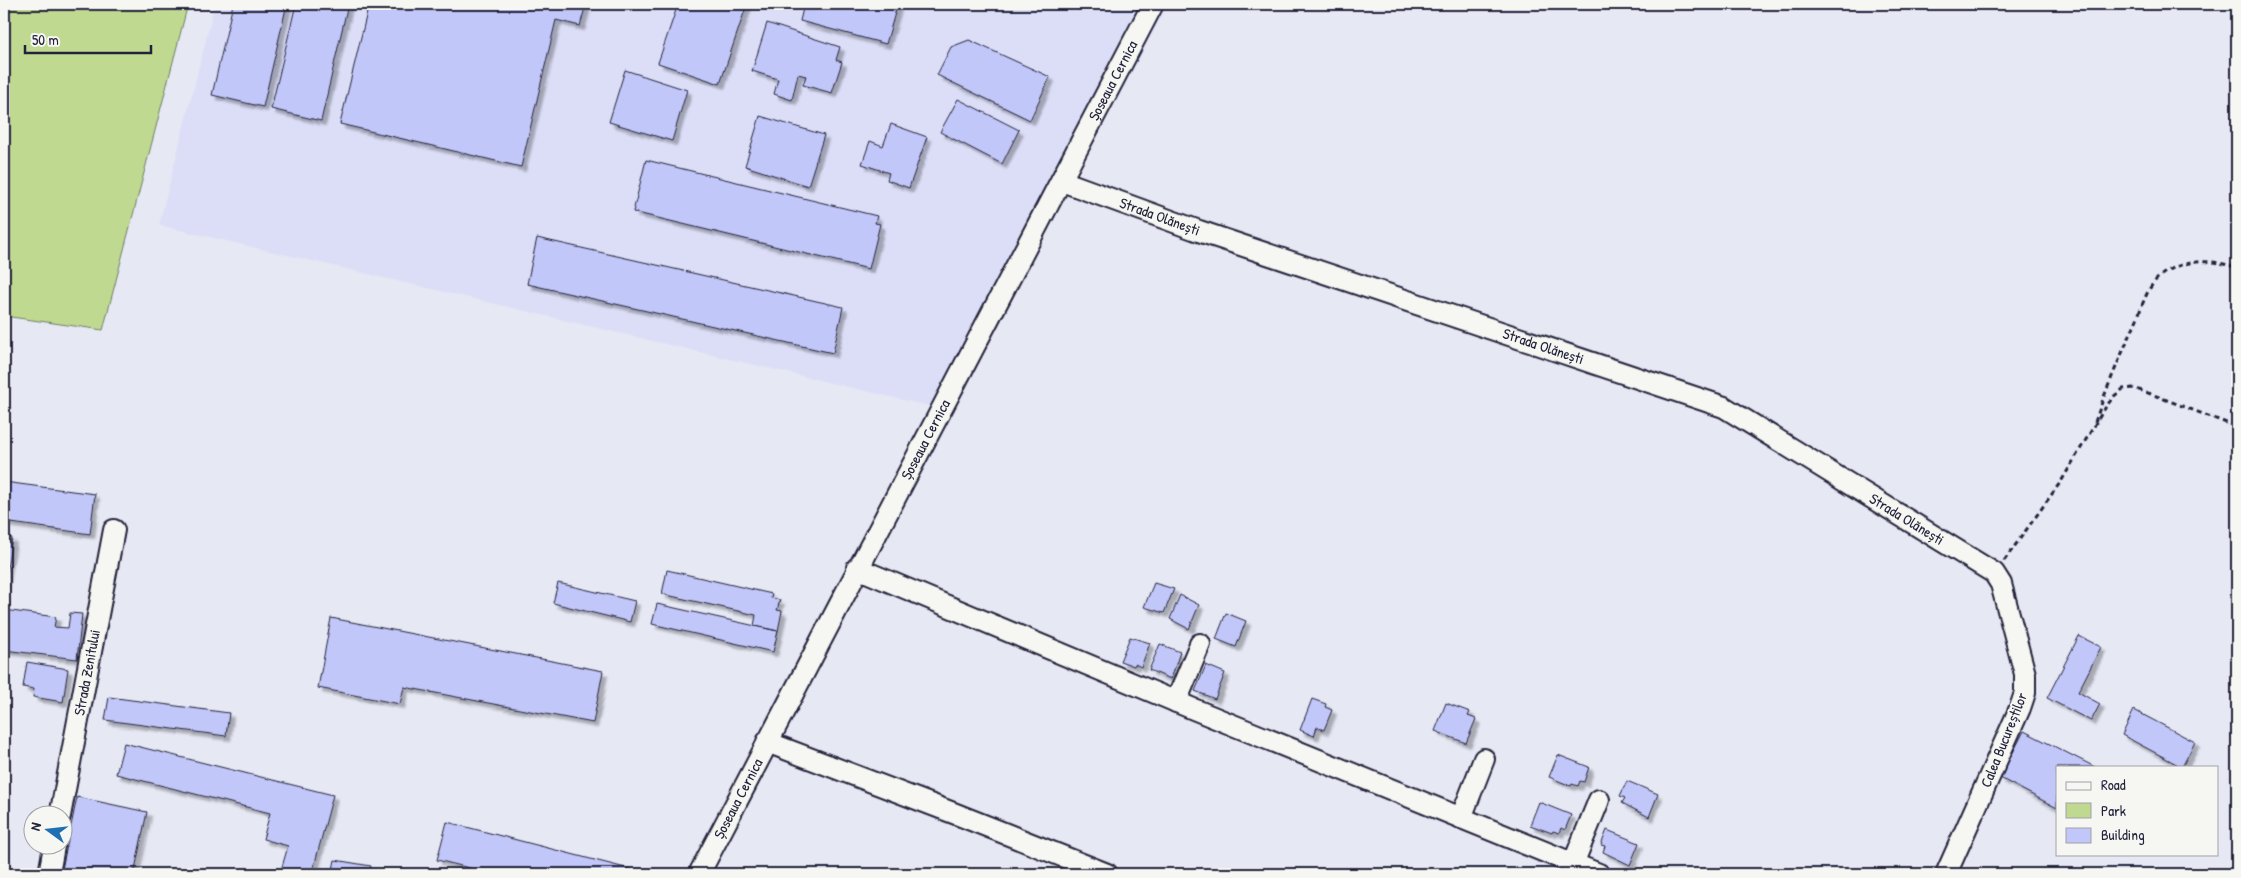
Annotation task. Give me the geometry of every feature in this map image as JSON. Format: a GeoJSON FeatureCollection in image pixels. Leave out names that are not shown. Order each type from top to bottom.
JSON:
{"type":"FeatureCollection","features":[{"type":"Feature","properties":{"kind":"street","name":"Șoseaua Cernica"},"geometry":{"type":"LineString","coordinates":[[699,874],[1153,4]]}},
{"type":"Feature","properties":{"kind":"street","name":"Strada Olănești"},"geometry":{"type":"LineString","coordinates":[[1062,181],[1199,231],[1724,407],[1994,573]]}},
{"type":"Feature","properties":{"kind":"street","name":"Strada Zenitului"},"geometry":{"type":"LineString","coordinates":[[62,806],[114,530]]}},
{"type":"Feature","properties":{"kind":"street"},"geometry":{"type":"LineString","coordinates":[[858,568],[1176,702],[1599,874]]}},
{"type":"Feature","properties":{"kind":"street","name":"Calea Bucureștilor"},"geometry":{"type":"LineString","coordinates":[[1946,874],[2025,693],[2026,683],[2022,665],[2001,584],[1994,573]]}},
{"type":"Feature","properties":{"kind":"street"},"geometry":{"type":"LineString","coordinates":[[1176,702],[1200,644]]}},
{"type":"Feature","properties":{"kind":"street"},"geometry":{"type":"LineString","coordinates":[[767,742],[947,810],[1107,874]]}},
{"type":"Feature","properties":{"kind":"street"},"geometry":{"type":"LineString","coordinates":[[1460,818],[1484,759]]}},
{"type":"Feature","properties":{"kind":"street"},"geometry":{"type":"LineString","coordinates":[[1573,864],[1599,800]]}},
{"type":"Feature","properties":{"kind":"street"},"geometry":{"type":"LineString","coordinates":[[49,874],[52,856]]}},
{"type":"Feature","properties":{"kind":"path"},"geometry":{"type":"LineString","coordinates":[[2093,427],[2121,355],[2149,292],[2157,279],[2168,271],[2182,265],[2201,261],[2218,262],[2237,268]]}},
{"type":"Feature","properties":{"kind":"path"},"geometry":{"type":"LineString","coordinates":[[1994,573],[2062,480],[2113,397],[2123,389],[2133,388],[2237,427]]}},
{"type":"Feature","properties":{"kind":"shaded area"},"geometry":{"type":"Polygon","coordinates":[[[215,4],[1168,4],[951,411],[159,225],[215,4]]]}},
{"type":"Feature","properties":{"kind":"green space"},"geometry":{"type":"Polygon","coordinates":[[[4,4],[188,4],[103,330],[4,316],[4,4]]]}},
{"type":"Feature","properties":{"kind":"building"},"geometry":{"type":"Polygon","coordinates":[[[233,4],[287,4],[263,107],[212,95],[233,4]]]}},
{"type":"Feature","properties":{"kind":"building"},"geometry":{"type":"Polygon","coordinates":[[[296,4],[348,4],[321,121],[271,109],[296,4]]]}},
{"type":"Feature","properties":{"kind":"building"},"geometry":{"type":"Polygon","coordinates":[[[369,4],[586,4],[580,26],[556,20],[521,167],[340,124],[369,4]]]}},
{"type":"Feature","properties":{"kind":"building"},"geometry":{"type":"Polygon","coordinates":[[[678,4],[747,4],[720,84],[658,63],[678,4]]]}},
{"type":"Feature","properties":{"kind":"building"},"geometry":{"type":"Polygon","coordinates":[[[804,4],[890,4],[897,6],[886,44],[800,21],[804,4]]]}},
{"type":"Feature","properties":{"kind":"building"},"geometry":{"type":"Polygon","coordinates":[[[767,23],[840,47],[836,60],[842,62],[832,93],[803,85],[806,76],[798,74],[792,100],[774,94],[778,79],[752,71],[767,23]]]}},
{"type":"Feature","properties":{"kind":"building"},"geometry":{"type":"Polygon","coordinates":[[[969,40],[1050,77],[1030,120],[937,75],[951,47],[969,40]]]}},
{"type":"Feature","properties":{"kind":"building"},"geometry":{"type":"Polygon","coordinates":[[[625,70],[687,90],[672,141],[609,122],[625,70]]]}},
{"type":"Feature","properties":{"kind":"building"},"geometry":{"type":"Polygon","coordinates":[[[958,99],[1019,130],[1002,164],[940,132],[958,99]]]}},
{"type":"Feature","properties":{"kind":"building"},"geometry":{"type":"Polygon","coordinates":[[[760,116],[824,135],[808,186],[745,166],[760,116]]]}},
{"type":"Feature","properties":{"kind":"building"},"geometry":{"type":"Polygon","coordinates":[[[891,124],[927,137],[909,188],[887,180],[889,173],[862,164],[870,141],[883,146],[891,124]]]}},
{"type":"Feature","properties":{"kind":"building"},"geometry":{"type":"Polygon","coordinates":[[[646,160],[877,216],[875,223],[880,224],[869,269],[633,212],[646,160]]]}},
{"type":"Feature","properties":{"kind":"building"},"geometry":{"type":"Polygon","coordinates":[[[537,238],[843,307],[833,353],[527,284],[537,238]]]}},
{"type":"Feature","properties":{"kind":"building"},"geometry":{"type":"Polygon","coordinates":[[[4,482],[95,494],[90,534],[4,522],[4,482]]]}},
{"type":"Feature","properties":{"kind":"building"},"geometry":{"type":"Polygon","coordinates":[[[4,537],[12,538],[4,589],[4,537]]]}},
{"type":"Feature","properties":{"kind":"building"},"geometry":{"type":"Polygon","coordinates":[[[667,570],[772,594],[771,598],[780,600],[777,610],[782,611],[778,631],[754,626],[756,615],[662,594],[667,570]]]}},
{"type":"Feature","properties":{"kind":"building"},"geometry":{"type":"Polygon","coordinates":[[[558,583],[635,601],[630,622],[553,603],[558,583]]]}},
{"type":"Feature","properties":{"kind":"building"},"geometry":{"type":"Polygon","coordinates":[[[1154,583],[1174,589],[1164,613],[1144,607],[1154,583]]]}},
{"type":"Feature","properties":{"kind":"building"},"geometry":{"type":"Polygon","coordinates":[[[1180,595],[1199,605],[1189,629],[1170,619],[1180,595]]]}},
{"type":"Feature","properties":{"kind":"building"},"geometry":{"type":"Polygon","coordinates":[[[657,604],[778,631],[773,652],[652,624],[657,604]]]}},
{"type":"Feature","properties":{"kind":"building"},"geometry":{"type":"Polygon","coordinates":[[[4,610],[56,617],[54,627],[68,628],[70,613],[82,614],[77,659],[4,650],[4,610]]]}},
{"type":"Feature","properties":{"kind":"building"},"geometry":{"type":"Polygon","coordinates":[[[1226,613],[1246,621],[1236,647],[1216,639],[1226,613]]]}},
{"type":"Feature","properties":{"kind":"building"},"geometry":{"type":"Polygon","coordinates":[[[331,618],[603,671],[593,723],[404,687],[400,704],[318,688],[331,618]]]}},
{"type":"Feature","properties":{"kind":"building"},"geometry":{"type":"Polygon","coordinates":[[[2079,636],[2101,647],[2078,692],[2100,704],[2091,721],[2047,698],[2079,636]]]}},
{"type":"Feature","properties":{"kind":"building"},"geometry":{"type":"Polygon","coordinates":[[[1130,637],[1150,643],[1141,667],[1120,661],[1130,637]]]}},
{"type":"Feature","properties":{"kind":"building"},"geometry":{"type":"Polygon","coordinates":[[[1160,644],[1180,652],[1171,679],[1149,670],[1160,644]]]}},
{"type":"Feature","properties":{"kind":"building"},"geometry":{"type":"Polygon","coordinates":[[[27,662],[68,669],[63,702],[33,697],[34,689],[23,687],[27,662]]]}},
{"type":"Feature","properties":{"kind":"building"},"geometry":{"type":"Polygon","coordinates":[[[1206,665],[1225,673],[1215,699],[1195,691],[1206,665]]]}},
{"type":"Feature","properties":{"kind":"building"},"geometry":{"type":"Polygon","coordinates":[[[109,697],[229,713],[226,736],[105,720],[109,697]]]}},
{"type":"Feature","properties":{"kind":"building"},"geometry":{"type":"Polygon","coordinates":[[[1312,699],[1326,704],[1325,707],[1332,710],[1324,730],[1317,727],[1314,736],[1300,730],[1312,699]]]}},
{"type":"Feature","properties":{"kind":"building"},"geometry":{"type":"Polygon","coordinates":[[[1446,703],[1470,712],[1468,716],[1476,719],[1466,743],[1435,731],[1446,703]]]}},
{"type":"Feature","properties":{"kind":"building"},"geometry":{"type":"Polygon","coordinates":[[[2134,710],[2195,742],[2183,766],[2180,766],[2122,735],[2134,710]]]}},
{"type":"Feature","properties":{"kind":"building"},"geometry":{"type":"Polygon","coordinates":[[[2024,731],[2093,766],[2056,766],[2056,807],[2000,778],[2024,731]]]}},
{"type":"Feature","properties":{"kind":"building"},"geometry":{"type":"Polygon","coordinates":[[[124,743],[333,795],[312,874],[280,874],[288,846],[263,839],[270,813],[116,774],[124,743]]]}},
{"type":"Feature","properties":{"kind":"building"},"geometry":{"type":"Polygon","coordinates":[[[1558,755],[1589,767],[1584,782],[1580,781],[1578,786],[1572,784],[1571,786],[1549,777],[1558,755]]]}},
{"type":"Feature","properties":{"kind":"building"},"geometry":{"type":"Polygon","coordinates":[[[1627,781],[1658,794],[1649,817],[1622,803],[1625,798],[1620,796],[1627,781]]]}},
{"type":"Feature","properties":{"kind":"building"},"geometry":{"type":"Polygon","coordinates":[[[77,797],[147,812],[134,874],[61,874],[65,856],[72,856],[72,821],[77,797]]]}},
{"type":"Feature","properties":{"kind":"building"},"geometry":{"type":"Polygon","coordinates":[[[1539,802],[1571,815],[1565,830],[1561,828],[1559,833],[1553,831],[1552,833],[1530,825],[1539,802]]]}},
{"type":"Feature","properties":{"kind":"building"},"geometry":{"type":"Polygon","coordinates":[[[447,822],[641,872],[641,874],[494,874],[437,860],[447,822]]]}},
{"type":"Feature","properties":{"kind":"building"},"geometry":{"type":"Polygon","coordinates":[[[1607,830],[1639,843],[1630,865],[1603,852],[1605,846],[1601,845],[1607,830]]]}},
{"type":"Feature","properties":{"kind":"building"},"geometry":{"type":"Polygon","coordinates":[[[335,860],[371,866],[369,874],[332,874],[335,860]]]}}]}
